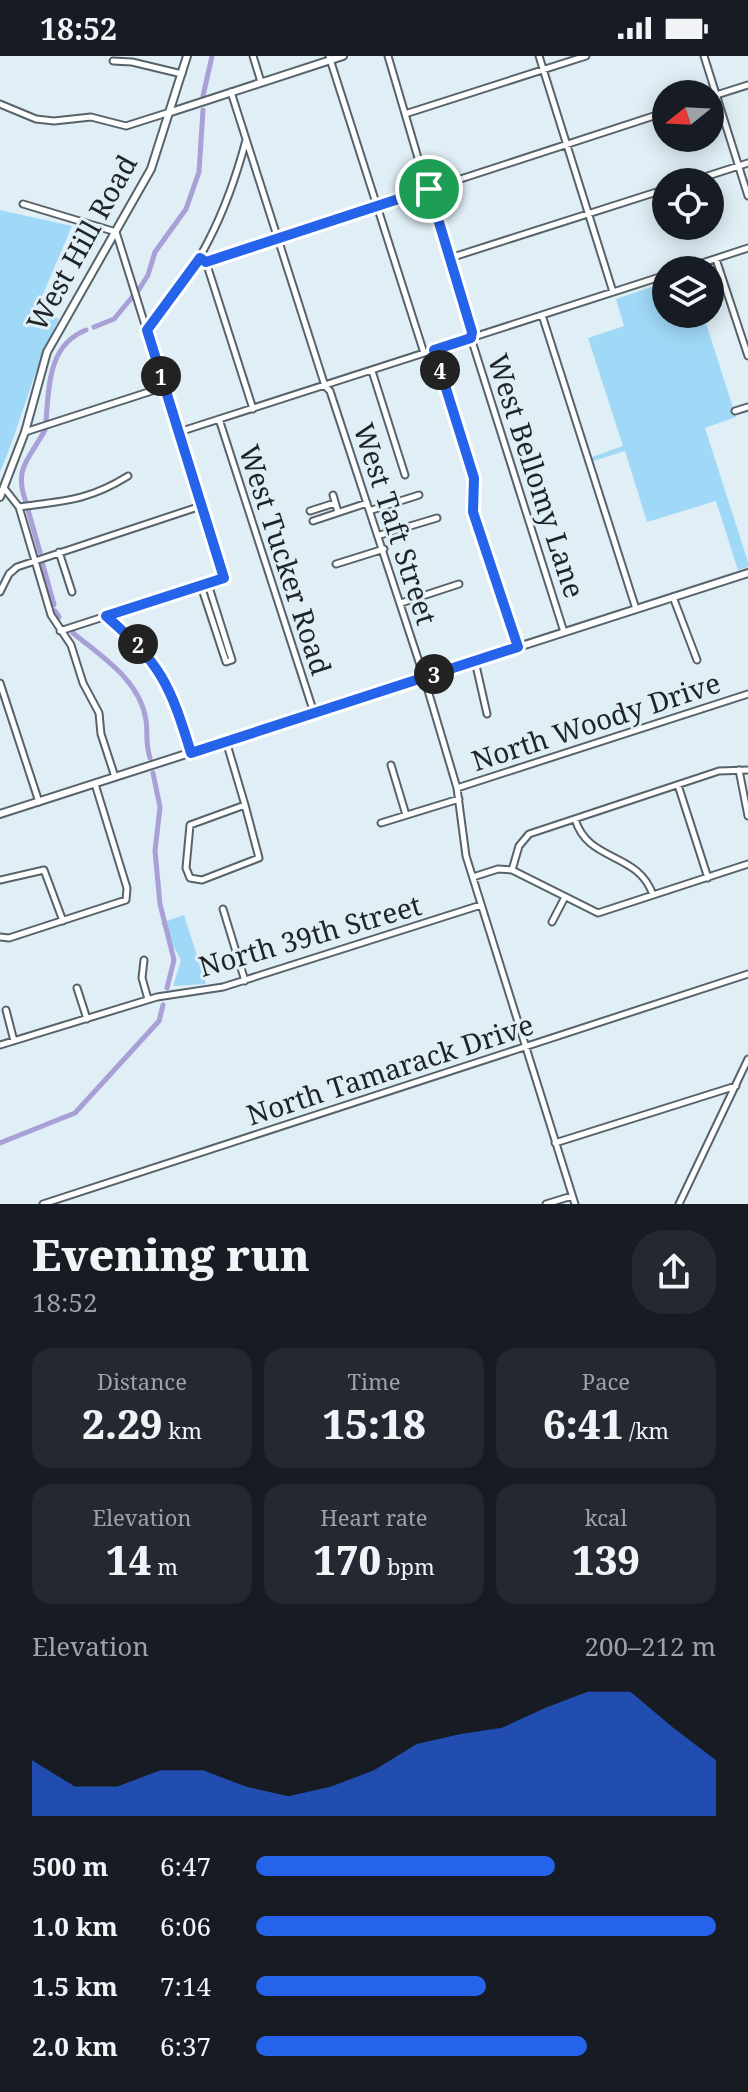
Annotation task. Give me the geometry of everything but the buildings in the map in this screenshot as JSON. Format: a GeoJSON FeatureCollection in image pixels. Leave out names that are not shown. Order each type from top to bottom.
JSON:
{"type":"FeatureCollection","features":[{"type":"Feature","properties":{"kind":"street","name":"West Hill Road"},"geometry":{"type":"LineString","coordinates":[[0,497],[25,432],[47,352],[151,169],[187,56]]}},
{"type":"Feature","properties":{"kind":"street"},"geometry":{"type":"LineString","coordinates":[[253,56],[261,82]]}},
{"type":"Feature","properties":{"kind":"street"},"geometry":{"type":"LineString","coordinates":[[0,104],[36,119],[91,117],[126,126],[343,56]]}},
{"type":"Feature","properties":{"kind":"street","name":"West Bellomy Lane"},"geometry":{"type":"LineString","coordinates":[[388,56],[471,338],[564,632]]}},
{"type":"Feature","properties":{"kind":"street"},"geometry":{"type":"LineString","coordinates":[[539,56],[613,292]]}},
{"type":"Feature","properties":{"kind":"street"},"geometry":{"type":"LineString","coordinates":[[405,114],[586,56]]}},
{"type":"Feature","properties":{"kind":"street"},"geometry":{"type":"LineString","coordinates":[[704,56],[709,80]]}},
{"type":"Feature","properties":{"kind":"street"},"geometry":{"type":"LineString","coordinates":[[329,58],[424,353]]}},
{"type":"Feature","properties":{"kind":"street"},"geometry":{"type":"LineString","coordinates":[[113,61],[132,62],[182,74]]}},
{"type":"Feature","properties":{"kind":"street"},"geometry":{"type":"LineString","coordinates":[[724,93],[748,85]]}},
{"type":"Feature","properties":{"kind":"street","name":"West Taft Street"},"geometry":{"type":"LineString","coordinates":[[231,92],[325,386],[330,391],[372,510],[424,677],[457,788],[462,835],[481,905],[575,1204]]}},
{"type":"Feature","properties":{"kind":"street"},"geometry":{"type":"LineString","coordinates":[[203,260],[279,239],[652,117]]}},
{"type":"Feature","properties":{"kind":"street"},"geometry":{"type":"LineString","coordinates":[[724,127],[748,196]]}},
{"type":"Feature","properties":{"kind":"street"},"geometry":{"type":"LineString","coordinates":[[147,330],[203,260],[225,211],[246,139]]}},
{"type":"Feature","properties":{"kind":"street"},"geometry":{"type":"LineString","coordinates":[[724,171],[748,163]]}},
{"type":"Feature","properties":{"kind":"street"},"geometry":{"type":"LineString","coordinates":[[450,259],[652,194]]}},
{"type":"Feature","properties":{"kind":"street"},"geometry":{"type":"LineString","coordinates":[[23,204],[116,232],[224,578],[60,631]]}},
{"type":"Feature","properties":{"kind":"street"},"geometry":{"type":"LineString","coordinates":[[724,256],[748,248]]}},
{"type":"Feature","properties":{"kind":"street"},"geometry":{"type":"LineString","coordinates":[[203,260],[253,409]]}},
{"type":"Feature","properties":{"kind":"street"},"geometry":{"type":"LineString","coordinates":[[179,432],[652,279]]}},
{"type":"Feature","properties":{"kind":"street"},"geometry":{"type":"LineString","coordinates":[[724,283],[748,356]]}},
{"type":"Feature","properties":{"kind":"street"},"geometry":{"type":"LineString","coordinates":[[542,315],[636,609]]}},
{"type":"Feature","properties":{"kind":"street"},"geometry":{"type":"LineString","coordinates":[[740,330],[748,328]]}},
{"type":"Feature","properties":{"kind":"street"},"geometry":{"type":"LineString","coordinates":[[434,350],[474,478],[473,512],[518,647]]}},
{"type":"Feature","properties":{"kind":"street"},"geometry":{"type":"LineString","coordinates":[[372,371],[405,475]]}},
{"type":"Feature","properties":{"kind":"street"},"geometry":{"type":"LineString","coordinates":[[25,432],[164,387]]}},
{"type":"Feature","properties":{"kind":"street"},"geometry":{"type":"LineString","coordinates":[[735,411],[748,407]]}},
{"type":"Feature","properties":{"kind":"street","name":"West Tucker Road"},"geometry":{"type":"LineString","coordinates":[[219,419],[314,713]]}},
{"type":"Feature","properties":{"kind":"street"},"geometry":{"type":"LineString","coordinates":[[19,507],[50,506],[82,498],[128,476]]}},
{"type":"Feature","properties":{"kind":"street"},"geometry":{"type":"LineString","coordinates":[[4,488],[19,507],[48,609],[71,645],[83,683],[99,713],[101,734],[115,777]]}},
{"type":"Feature","properties":{"kind":"street"},"geometry":{"type":"LineString","coordinates":[[333,495],[338,512]]}},
{"type":"Feature","properties":{"kind":"street"},"geometry":{"type":"LineString","coordinates":[[372,510],[419,495]]}},
{"type":"Feature","properties":{"kind":"street"},"geometry":{"type":"LineString","coordinates":[[310,511],[335,503]]}},
{"type":"Feature","properties":{"kind":"street"},"geometry":{"type":"LineString","coordinates":[[313,521],[367,503]]}},
{"type":"Feature","properties":{"kind":"street"},"geometry":{"type":"LineString","coordinates":[[0,592],[13,569],[201,506]]}},
{"type":"Feature","properties":{"kind":"street"},"geometry":{"type":"LineString","coordinates":[[380,535],[437,518]]}},
{"type":"Feature","properties":{"kind":"street"},"geometry":{"type":"LineString","coordinates":[[336,564],[384,549]]}},
{"type":"Feature","properties":{"kind":"street"},"geometry":{"type":"LineString","coordinates":[[59,552],[72,592]]}},
{"type":"Feature","properties":{"kind":"street"},"geometry":{"type":"LineString","coordinates":[[0,814],[673,597],[747,576]]}},
{"type":"Feature","properties":{"kind":"street"},"geometry":{"type":"LineString","coordinates":[[401,603],[459,584]]}},
{"type":"Feature","properties":{"kind":"street"},"geometry":{"type":"LineString","coordinates":[[204,585],[232,660],[226,662],[204,585]]}},
{"type":"Feature","properties":{"kind":"street"},"geometry":{"type":"LineString","coordinates":[[673,597],[697,660]]}},
{"type":"Feature","properties":{"kind":"street"},"geometry":{"type":"LineString","coordinates":[[106,616],[140,645],[165,677],[191,753]]}},
{"type":"Feature","properties":{"kind":"street"},"geometry":{"type":"LineString","coordinates":[[475,661],[487,714]]}},
{"type":"Feature","properties":{"kind":"street"},"geometry":{"type":"LineString","coordinates":[[0,683],[39,802]]}},
{"type":"Feature","properties":{"kind":"street","name":"North Woody Drive"},"geometry":{"type":"LineString","coordinates":[[457,788],[748,694]]}},
{"type":"Feature","properties":{"kind":"street"},"geometry":{"type":"LineString","coordinates":[[226,741],[245,805],[259,858],[253,863],[202,880],[190,878],[186,868],[190,825],[245,805]]}},
{"type":"Feature","properties":{"kind":"street"},"geometry":{"type":"LineString","coordinates":[[391,765],[406,815]]}},
{"type":"Feature","properties":{"kind":"street"},"geometry":{"type":"LineString","coordinates":[[739,770],[748,816]]}},
{"type":"Feature","properties":{"kind":"street"},"geometry":{"type":"LineString","coordinates":[[512,870],[525,836],[719,771],[748,770]]}},
{"type":"Feature","properties":{"kind":"street"},"geometry":{"type":"LineString","coordinates":[[0,937],[9,938],[126,900],[127,888],[95,784]]}},
{"type":"Feature","properties":{"kind":"street"},"geometry":{"type":"LineString","coordinates":[[678,785],[708,878]]}},
{"type":"Feature","properties":{"kind":"street","name":"North Woody Drive"},"geometry":{"type":"LineString","coordinates":[[381,823],[459,799]]}},
{"type":"Feature","properties":{"kind":"street"},"geometry":{"type":"LineString","coordinates":[[575,819],[585,842],[634,867],[647,880],[653,895]]}},
{"type":"Feature","properties":{"kind":"street"},"geometry":{"type":"LineString","coordinates":[[634,867],[639,858]]}},
{"type":"Feature","properties":{"kind":"street"},"geometry":{"type":"LineString","coordinates":[[473,877],[498,869],[512,870],[598,913],[748,864]]}},
{"type":"Feature","properties":{"kind":"street"},"geometry":{"type":"LineString","coordinates":[[0,880],[44,870],[63,921]]}},
{"type":"Feature","properties":{"kind":"street"},"geometry":{"type":"LineString","coordinates":[[552,922],[565,897]]}},
{"type":"Feature","properties":{"kind":"street","name":"North 39th Street"},"geometry":{"type":"LineString","coordinates":[[0,1045],[148,999],[245,981],[481,905]]}},
{"type":"Feature","properties":{"kind":"street"},"geometry":{"type":"LineString","coordinates":[[223,909],[245,981]]}},
{"type":"Feature","properties":{"kind":"street"},"geometry":{"type":"LineString","coordinates":[[144,960],[141,971],[148,999]]}},
{"type":"Feature","properties":{"kind":"street","name":"North Tamarack Drive"},"geometry":{"type":"LineString","coordinates":[[43,1204],[748,974]]}},
{"type":"Feature","properties":{"kind":"street"},"geometry":{"type":"LineString","coordinates":[[77,988],[87,1019]]}},
{"type":"Feature","properties":{"kind":"street"},"geometry":{"type":"LineString","coordinates":[[6,1010],[14,1041]]}},
{"type":"Feature","properties":{"kind":"street"},"geometry":{"type":"LineString","coordinates":[[679,1204],[748,1059]]}},
{"type":"Feature","properties":{"kind":"street"},"geometry":{"type":"LineString","coordinates":[[555,1143],[736,1086]]}},
{"type":"Feature","properties":{"kind":"street"},"geometry":{"type":"LineString","coordinates":[[546,1204],[572,1196]]}},
{"type":"Feature","properties":{"kind":"shaded area"},"geometry":{"type":"Polygon","coordinates":[[[0,210],[72,226],[38,306],[59,319],[0,472],[0,210]]]}},
{"type":"Feature","properties":{"kind":"shaded area"},"geometry":{"type":"Polygon","coordinates":[[[652,287],[652,328],[707,328],[736,417],[705,428],[748,567],[738,570],[716,501],[647,522],[625,451],[593,461],[592,457],[623,446],[588,338],[624,326],[616,299],[652,287]]]}},
{"type":"Feature","properties":{"kind":"shaded area"},"geometry":{"type":"Polygon","coordinates":[[[184,915],[206,984],[173,986],[181,960],[161,923],[184,915]]]}},
{"type":"Feature","properties":{"kind":"waterway"},"geometry":{"type":"LineString","coordinates":[[203,96],[212,56]]}},
{"type":"Feature","properties":{"kind":"waterway"},"geometry":{"type":"LineString","coordinates":[[138,291],[148,275],[155,252],[186,209],[199,172],[203,110]]}},
{"type":"Feature","properties":{"kind":"waterway"},"geometry":{"type":"LineString","coordinates":[[94,327],[114,319],[134,295]]}},
{"type":"Feature","properties":{"kind":"waterway"},"geometry":{"type":"LineString","coordinates":[[46,421],[50,381],[57,356],[73,337],[86,330]]}},
{"type":"Feature","properties":{"kind":"waterway"},"geometry":{"type":"LineString","coordinates":[[26,502],[22,472],[45,430]]}},
{"type":"Feature","properties":{"kind":"waterway"},"geometry":{"type":"LineString","coordinates":[[28,510],[40,552]]}},
{"type":"Feature","properties":{"kind":"waterway"},"geometry":{"type":"LineString","coordinates":[[43,565],[54,605]]}},
{"type":"Feature","properties":{"kind":"waterway"},"geometry":{"type":"LineString","coordinates":[[55,611],[59,617]]}},
{"type":"Feature","properties":{"kind":"waterway"},"geometry":{"type":"LineString","coordinates":[[73,633],[118,670],[136,693],[146,720],[150,758]]}},
{"type":"Feature","properties":{"kind":"waterway"},"geometry":{"type":"LineString","coordinates":[[153,773],[160,807],[155,851],[160,904],[174,960],[167,988]]}},
{"type":"Feature","properties":{"kind":"waterway"},"geometry":{"type":"LineString","coordinates":[[0,1143],[75,1113],[159,1021],[163,1005]]}},
{"type":"Feature","properties":{"kind":"route"},"geometry":{"type":"LineString","coordinates":[[429,189],[472,332],[471,338],[434,350],[474,478],[473,512],[518,647],[191,753],[176,701],[165,677],[140,645],[106,616],[224,578],[147,330],[170,303],[200,258],[206,262],[429,189]]}}]}
